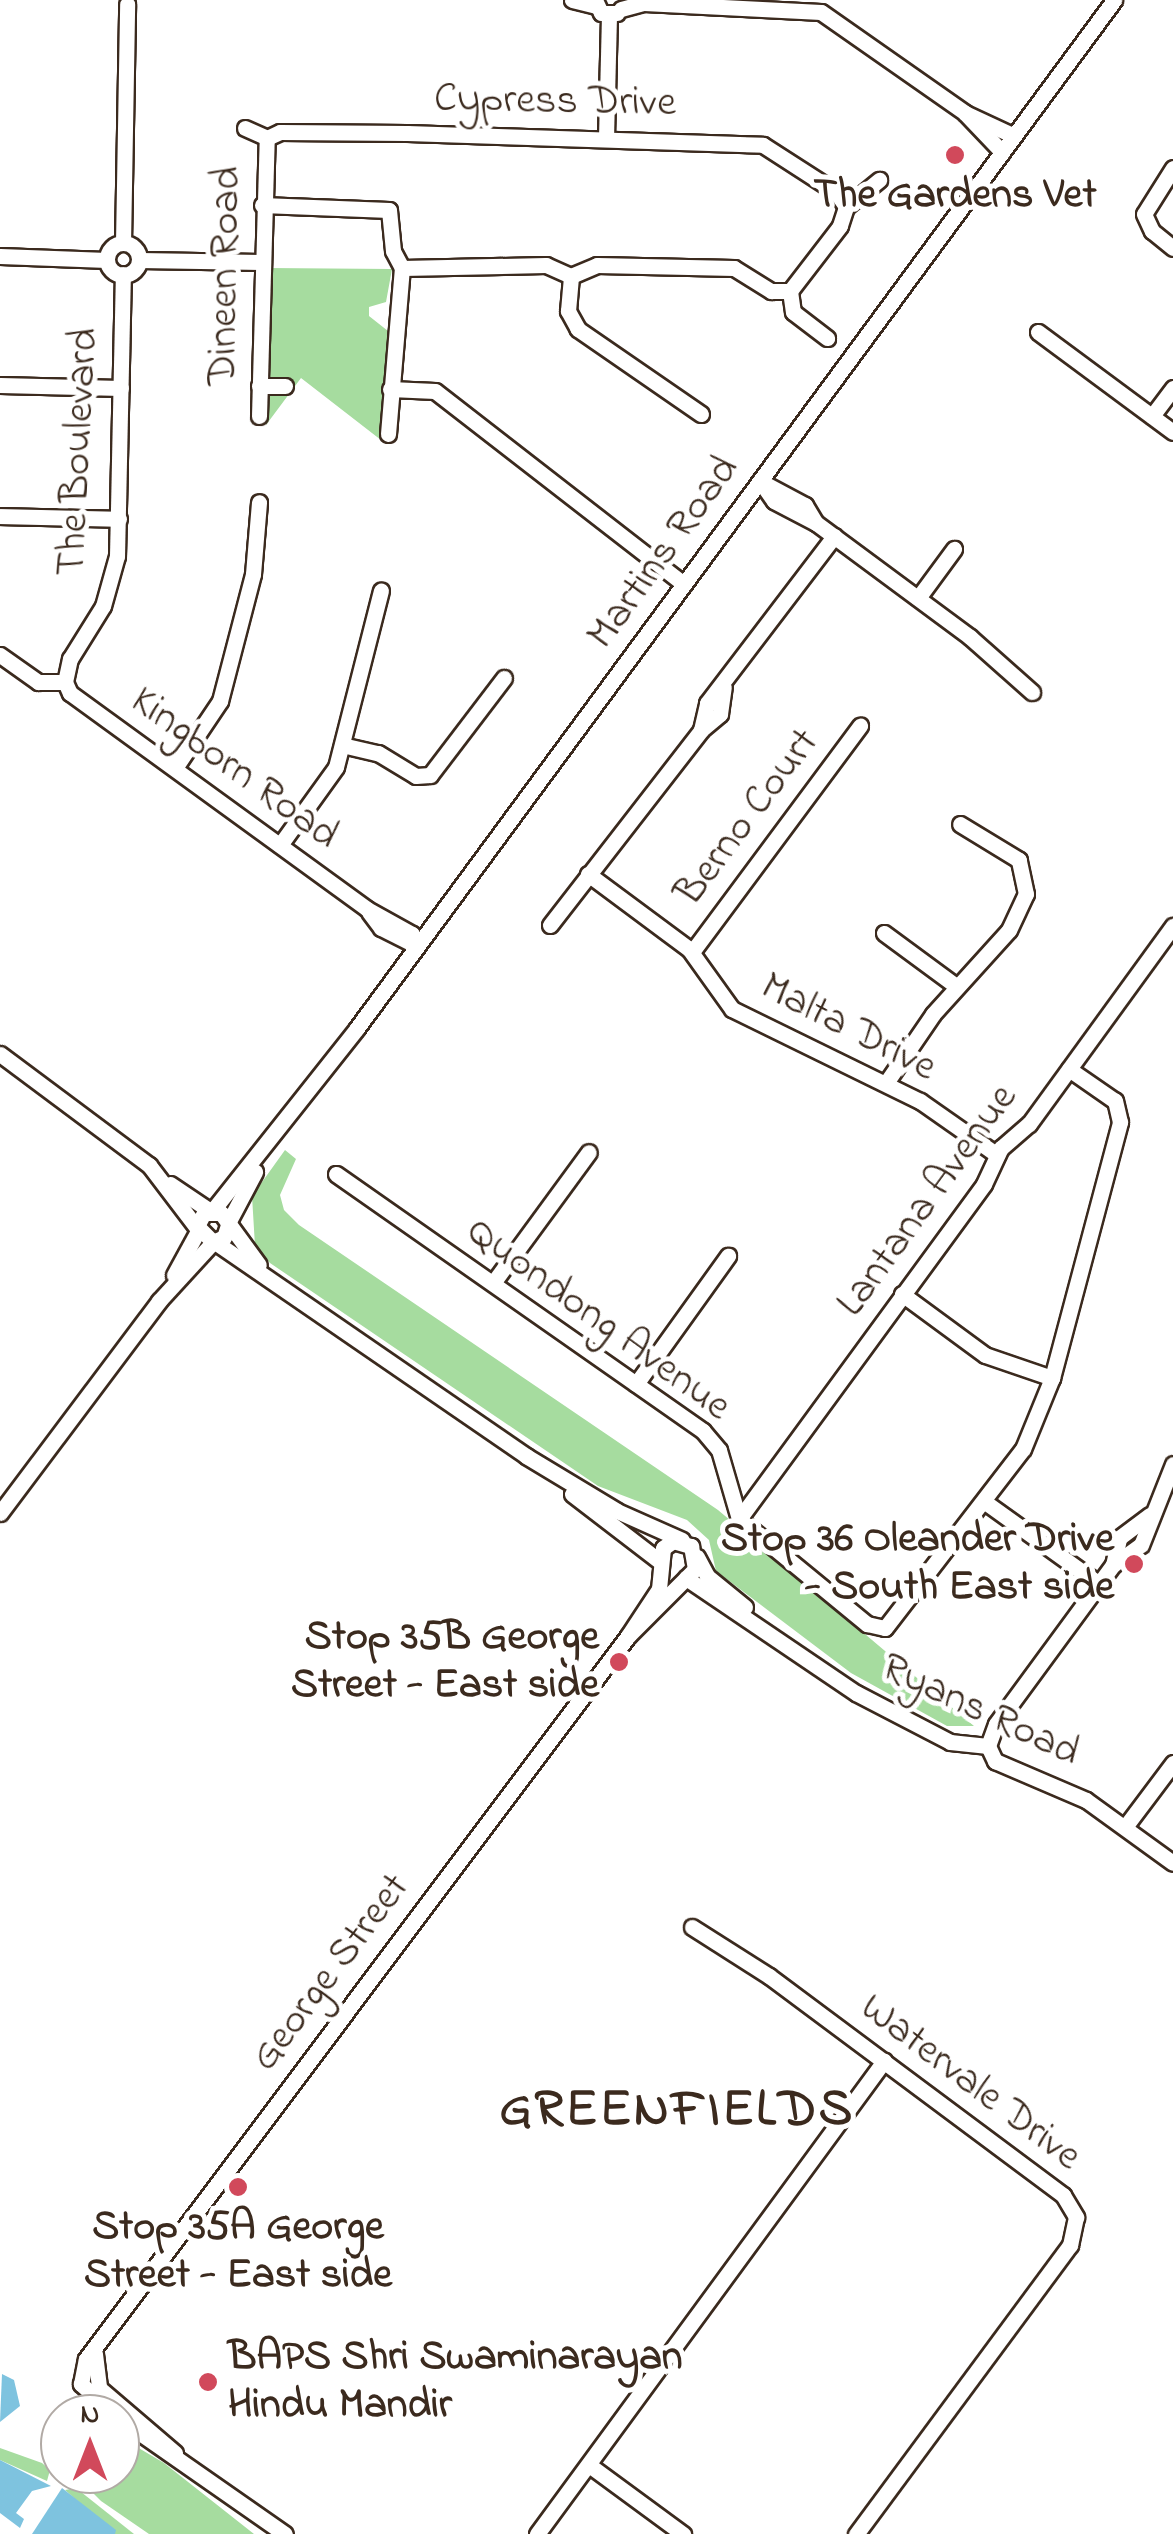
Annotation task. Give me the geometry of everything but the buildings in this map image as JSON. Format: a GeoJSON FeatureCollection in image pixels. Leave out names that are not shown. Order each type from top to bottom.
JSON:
{"type":"FeatureCollection","features":[{"type":"Feature","properties":{"kind":"street"},"geometry":{"type":"LineString","coordinates":[[572,0],[609,6],[642,1],[821,12],[965,113],[1014,136]]}},
{"type":"Feature","properties":{"kind":"street","name":"Martins Road"},"geometry":{"type":"LineString","coordinates":[[197,1230],[269,1146],[1114,0]]}},
{"type":"Feature","properties":{"kind":"street"},"geometry":{"type":"LineString","coordinates":[[107,260],[123,243],[126,1]]}},
{"type":"Feature","properties":{"kind":"street"},"geometry":{"type":"LineString","coordinates":[[606,138],[609,6]]}},
{"type":"Feature","properties":{"kind":"street"},"geometry":{"type":"LineString","coordinates":[[965,113],[1002,152]]}},
{"type":"Feature","properties":{"kind":"street","name":"Cypress Drive"},"geometry":{"type":"LineString","coordinates":[[245,128],[268,138],[280,132],[764,145],[836,192],[846,207]]}},
{"type":"Feature","properties":{"kind":"street","name":"Dineen Road"},"geometry":{"type":"LineString","coordinates":[[259,416],[262,204],[268,138]]}},
{"type":"Feature","properties":{"kind":"street"},"geometry":{"type":"LineString","coordinates":[[1173,168],[1144,214],[1152,232],[1173,248]]}},
{"type":"Feature","properties":{"kind":"street"},"geometry":{"type":"LineString","coordinates":[[827,338],[793,312],[790,291],[840,226],[846,207],[879,180]]}},
{"type":"Feature","properties":{"kind":"street"},"geometry":{"type":"LineString","coordinates":[[262,204],[389,210],[392,251],[402,268],[388,434]]}},
{"type":"Feature","properties":{"kind":"street"},"geometry":{"type":"LineString","coordinates":[[123,243],[133,246],[138,260]]}},
{"type":"Feature","properties":{"kind":"street"},"geometry":{"type":"LineString","coordinates":[[0,256],[107,260],[123,274],[138,260],[261,262]]}},
{"type":"Feature","properties":{"kind":"street"},"geometry":{"type":"LineString","coordinates":[[402,268],[546,264],[571,276],[597,265],[734,268],[770,291],[790,291]]}},
{"type":"Feature","properties":{"kind":"street","name":"The Boulevard"},"geometry":{"type":"LineString","coordinates":[[64,682],[112,582],[119,518],[123,274]]}},
{"type":"Feature","properties":{"kind":"street"},"geometry":{"type":"LineString","coordinates":[[571,276],[568,311],[578,328],[702,414]]}},
{"type":"Feature","properties":{"kind":"street"},"geometry":{"type":"LineString","coordinates":[[1038,332],[1173,432]]}},
{"type":"Feature","properties":{"kind":"street"},"geometry":{"type":"LineString","coordinates":[[0,386],[121,388]]}},
{"type":"Feature","properties":{"kind":"street"},"geometry":{"type":"LineString","coordinates":[[259,386],[285,386]]}},
{"type":"Feature","properties":{"kind":"street"},"geometry":{"type":"LineString","coordinates":[[1152,416],[1173,388]]}},
{"type":"Feature","properties":{"kind":"street"},"geometry":{"type":"LineString","coordinates":[[390,389],[435,392],[684,584]]}},
{"type":"Feature","properties":{"kind":"street"},"geometry":{"type":"LineString","coordinates":[[760,480],[804,504],[816,523],[918,598],[1032,692]]}},
{"type":"Feature","properties":{"kind":"street"},"geometry":{"type":"LineString","coordinates":[[175,768],[213,716],[224,688],[252,574],[260,502]]}},
{"type":"Feature","properties":{"kind":"street"},"geometry":{"type":"LineString","coordinates":[[0,516],[119,518]]}},
{"type":"Feature","properties":{"kind":"street"},"geometry":{"type":"LineString","coordinates":[[550,925],[701,730],[720,714],[724,687],[834,536]]}},
{"type":"Feature","properties":{"kind":"street"},"geometry":{"type":"LineString","coordinates":[[918,598],[954,549]]}},
{"type":"Feature","properties":{"kind":"street"},"geometry":{"type":"LineString","coordinates":[[280,845],[328,782],[342,745],[381,590]]}},
{"type":"Feature","properties":{"kind":"street"},"geometry":{"type":"LineString","coordinates":[[0,655],[38,682],[64,682]]}},
{"type":"Feature","properties":{"kind":"street"},"geometry":{"type":"LineString","coordinates":[[342,745],[426,777],[504,678]]}},
{"type":"Feature","properties":{"kind":"street","name":"Kingborn Road"},"geometry":{"type":"LineString","coordinates":[[64,682],[70,693],[367,910],[412,934],[417,946]]}},
{"type":"Feature","properties":{"kind":"street","name":"Berno Court"},"geometry":{"type":"LineString","coordinates":[[692,952],[860,726]]}},
{"type":"Feature","properties":{"kind":"street"},"geometry":{"type":"LineString","coordinates":[[886,1083],[956,986],[1020,915],[1027,882],[1020,860],[960,824]]}},
{"type":"Feature","properties":{"kind":"street","name":"Malta Drive"},"geometry":{"type":"LineString","coordinates":[[588,874],[692,952],[732,1009],[886,1083],[997,1155]]}},
{"type":"Feature","properties":{"kind":"street","name":"Lantana Avenue"},"geometry":{"type":"LineString","coordinates":[[740,1518],[984,1184],[997,1155],[1168,944],[1173,926]]}},
{"type":"Feature","properties":{"kind":"street"},"geometry":{"type":"LineString","coordinates":[[884,933],[956,986]]}},
{"type":"Feature","properties":{"kind":"street"},"geometry":{"type":"LineString","coordinates":[[0,1054],[162,1180],[228,1224],[266,1274]]}},
{"type":"Feature","properties":{"kind":"street"},"geometry":{"type":"LineString","coordinates":[[740,1518],[880,1629],[895,1623],[985,1502],[1032,1435],[1052,1378],[1120,1122],[1115,1101],[1069,1069]]}},
{"type":"Feature","properties":{"kind":"street","name":"Martins Road"},"geometry":{"type":"LineString","coordinates":[[214,1242],[228,1224],[269,1146]]}},
{"type":"Feature","properties":{"kind":"street"},"geometry":{"type":"LineString","coordinates":[[494,1283],[589,1152]]}},
{"type":"Feature","properties":{"kind":"street","name":"Quondong Avenue"},"geometry":{"type":"LineString","coordinates":[[336,1174],[712,1440],[740,1518]]}},
{"type":"Feature","properties":{"kind":"street"},"geometry":{"type":"LineString","coordinates":[[162,1180],[197,1230],[214,1242],[266,1274],[526,1456],[617,1511],[686,1542]]}},
{"type":"Feature","properties":{"kind":"street"},"geometry":{"type":"LineString","coordinates":[[160,1301],[197,1230]]}},
{"type":"Feature","properties":{"kind":"street"},"geometry":{"type":"LineString","coordinates":[[0,1513],[160,1301],[214,1242]]}},
{"type":"Feature","properties":{"kind":"street"},"geometry":{"type":"LineString","coordinates":[[636,1384],[728,1256]]}},
{"type":"Feature","properties":{"kind":"street"},"geometry":{"type":"LineString","coordinates":[[902,1294],[985,1356],[1052,1378]]}},
{"type":"Feature","properties":{"kind":"street"},"geometry":{"type":"LineString","coordinates":[[526,1456],[660,1566],[667,1544],[686,1542]]}},
{"type":"Feature","properties":{"kind":"street"},"geometry":{"type":"LineString","coordinates":[[988,1746],[996,1724],[1113,1565],[1140,1545],[1149,1514],[1173,1465]]}},
{"type":"Feature","properties":{"kind":"street"},"geometry":{"type":"LineString","coordinates":[[985,1502],[1099,1584]]}},
{"type":"Feature","properties":{"kind":"street","name":"Ryans Road"},"geometry":{"type":"LineString","coordinates":[[686,1542],[708,1576],[806,1657]]}},
{"type":"Feature","properties":{"kind":"street","name":"George Street"},"geometry":{"type":"LineString","coordinates":[[628,1636],[682,1579],[697,1556]]}},
{"type":"Feature","properties":{"kind":"street","name":"Ryans Road"},"geometry":{"type":"LineString","coordinates":[[660,1566],[856,1692],[950,1742],[988,1746],[994,1761],[1065,1788],[1173,1863]]}},
{"type":"Feature","properties":{"kind":"street","name":"George Street"},"geometry":{"type":"LineString","coordinates":[[95,2354],[628,1636],[659,1588],[660,1566]]}},
{"type":"Feature","properties":{"kind":"street"},"geometry":{"type":"LineString","coordinates":[[1125,1827],[1173,1764]]}},
{"type":"Feature","properties":{"kind":"street","name":"Watervale Drive"},"geometry":{"type":"LineString","coordinates":[[692,1927],[884,2061],[1063,2195],[1076,2224],[1070,2244],[856,2534]]}},
{"type":"Feature","properties":{"kind":"street"},"geometry":{"type":"LineString","coordinates":[[536,2534],[884,2061]]}},
{"type":"Feature","properties":{"kind":"street"},"geometry":{"type":"LineString","coordinates":[[92,2394],[81,2384],[81,2369],[95,2354]]}},
{"type":"Feature","properties":{"kind":"street"},"geometry":{"type":"LineString","coordinates":[[95,2354],[99,2388],[175,2454]]}},
{"type":"Feature","properties":{"kind":"street"},"geometry":{"type":"LineString","coordinates":[[140,2432],[285,2534]]}},
{"type":"Feature","properties":{"kind":"street"},"geometry":{"type":"LineString","coordinates":[[589,2465],[683,2534]]}},
{"type":"Feature","properties":{"kind":"green space"},"geometry":{"type":"Polygon","coordinates":[[[268,268],[392,269],[386,302],[369,307],[369,316],[388,331],[381,440],[301,378],[266,425],[268,268]]]}},
{"type":"Feature","properties":{"kind":"green space"},"geometry":{"type":"Polygon","coordinates":[[[285,1150],[296,1159],[280,1195],[284,1210],[299,1225],[718,1510],[974,1726],[947,1726],[851,1673],[716,1571],[709,1540],[687,1520],[598,1486],[270,1263],[255,1246],[252,1196],[285,1150]]]}},
{"type":"Feature","properties":{"kind":"green space"},"geometry":{"type":"Polygon","coordinates":[[[0,2448],[40,2462],[40,2478],[0,2460],[0,2448]]]}},
{"type":"Feature","properties":{"kind":"green space"},"geometry":{"type":"Polygon","coordinates":[[[140,2449],[164,2463],[254,2534],[149,2534],[94,2494],[140,2494],[140,2449]]]}},
{"type":"Feature","properties":{"kind":"green space"},"geometry":{"type":"Polygon","coordinates":[[[70,2494],[84,2494],[134,2534],[115,2534],[70,2494]]]}},
{"type":"Feature","properties":{"kind":"water"},"geometry":{"type":"Polygon","coordinates":[[[2,2374],[14,2380],[20,2406],[0,2422],[2,2374]]]}},
{"type":"Feature","properties":{"kind":"water"},"geometry":{"type":"Polygon","coordinates":[[[0,2460],[40,2480],[40,2489],[32,2491],[16,2513],[24,2519],[20,2528],[0,2513],[0,2460]]]}},
{"type":"Feature","properties":{"kind":"water"},"geometry":{"type":"Polygon","coordinates":[[[58,2494],[70,2494],[116,2530],[115,2534],[32,2534],[58,2494]]]}},
{"type":"Feature","properties":{"kind":"place","name":"The Gardens Vet"},"geometry":{"type":"Point","coordinates":[955,155]}},
{"type":"Feature","properties":{"kind":"place","name":"Stop 36 Oleander Drive - South East side"},"geometry":{"type":"Point","coordinates":[1134,1564]}},
{"type":"Feature","properties":{"kind":"place","name":"Stop 35B George Street - East side"},"geometry":{"type":"Point","coordinates":[619,1662]}},
{"type":"Feature","properties":{"kind":"place","name":"Stop 35A George Street - East side"},"geometry":{"type":"Point","coordinates":[238,2187]}},
{"type":"Feature","properties":{"kind":"place","name":"BAPS Shri Swaminarayan Hindu Mandir"},"geometry":{"type":"Point","coordinates":[208,2382]}},
{"type":"Feature","properties":{"kind":"district","name":"GREENFIELDS"},"geometry":{"type":"Point","coordinates":[677,2112]}}]}
